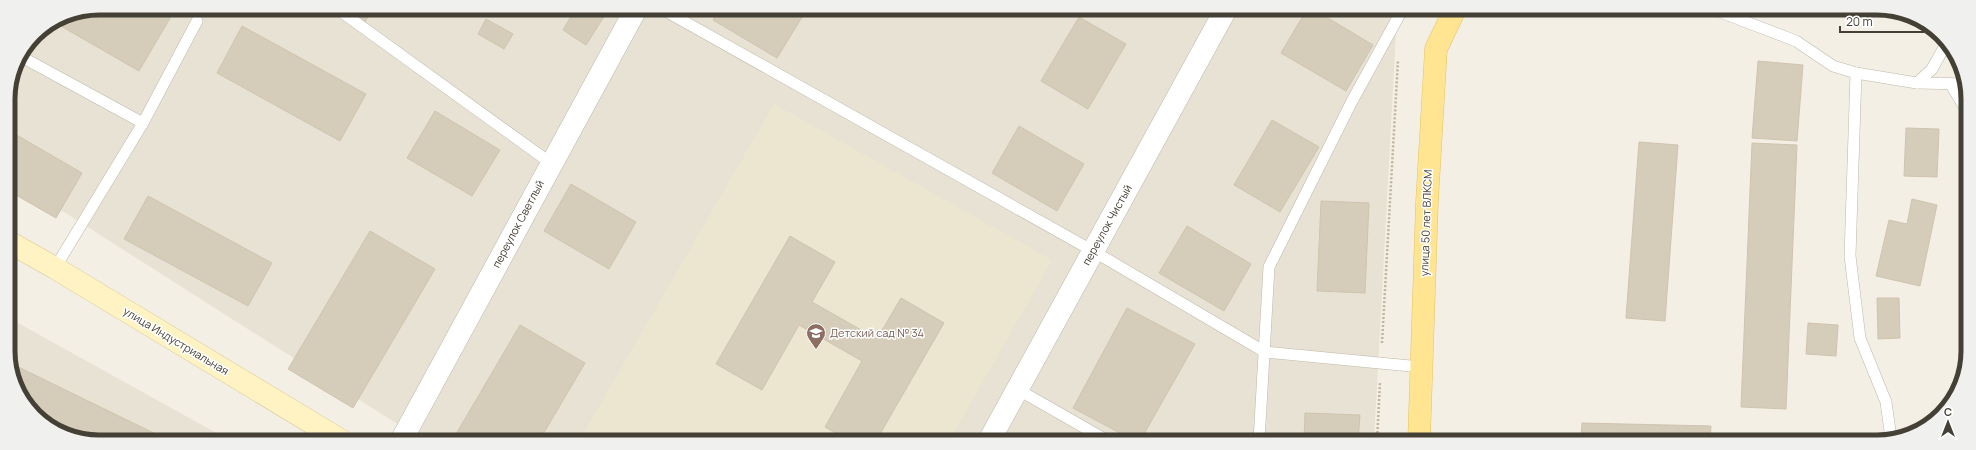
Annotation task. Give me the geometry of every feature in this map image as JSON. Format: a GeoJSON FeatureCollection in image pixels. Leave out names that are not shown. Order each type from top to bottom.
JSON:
{"type":"FeatureCollection","features":[{"type":"Feature","properties":{"kind":"main road","name":"улица 50 лет ВЛКСМ"},"geometry":{"type":"LineString","coordinates":[[1419,435],[1427,202],[1436,49],[1452,15]]}},
{"type":"Feature","properties":{"kind":"street","name":"переулок Светлый"},"geometry":{"type":"LineString","coordinates":[[404,435],[632,15]]}},
{"type":"Feature","properties":{"kind":"street","name":"переулок Чистый"},"geometry":{"type":"LineString","coordinates":[[992,435],[1223,15]]}},
{"type":"Feature","properties":{"kind":"street","name":"улица Индустриальная"},"geometry":{"type":"LineString","coordinates":[[15,245],[56,268],[334,435]]}},
{"type":"Feature","properties":{"kind":"lane"},"geometry":{"type":"LineString","coordinates":[[346,15],[552,164]]}},
{"type":"Feature","properties":{"kind":"lane"},"geometry":{"type":"LineString","coordinates":[[674,15],[1093,250],[1265,352],[1421,367]]}},
{"type":"Feature","properties":{"kind":"lane"},"geometry":{"type":"LineString","coordinates":[[1259,435],[1269,267],[1351,103],[1399,15]]}},
{"type":"Feature","properties":{"kind":"lane"},"geometry":{"type":"LineString","coordinates":[[1728,15],[1796,41],[1833,66],[1856,73],[1917,83],[1959,84]]}},
{"type":"Feature","properties":{"kind":"lane"},"geometry":{"type":"LineString","coordinates":[[56,268],[143,124],[197,21]]}},
{"type":"Feature","properties":{"kind":"lane"},"geometry":{"type":"LineString","coordinates":[[1917,83],[1932,69],[1944,48]]}},
{"type":"Feature","properties":{"kind":"lane"},"geometry":{"type":"LineString","coordinates":[[25,59],[143,124]]}},
{"type":"Feature","properties":{"kind":"lane"},"geometry":{"type":"LineString","coordinates":[[1856,73],[1850,256],[1860,338],[1886,402],[1890,433]]}},
{"type":"Feature","properties":{"kind":"lane"},"geometry":{"type":"LineString","coordinates":[[1950,83],[1961,102]]}},
{"type":"Feature","properties":{"kind":"lane"},"geometry":{"type":"LineString","coordinates":[[1017,389],[1098,435]]}},
{"type":"Feature","properties":{"kind":"path"},"geometry":{"type":"LineString","coordinates":[[1381,351],[1399,52]]}},
{"type":"Feature","properties":{"kind":"path"},"geometry":{"type":"LineString","coordinates":[[1377,435],[1380,381]]}},
{"type":"Feature","properties":{"kind":"shaded area"},"geometry":{"type":"Polygon","coordinates":[[[94,15],[1397,15],[1374,435],[415,435],[15,181],[15,94],[18,77],[21,67],[29,52],[44,36],[52,29],[67,21],[94,15]]]}},
{"type":"Feature","properties":{"kind":"shaded area","name":"Детский сад № 34"},"geometry":{"type":"Polygon","coordinates":[[[774,104],[1052,260],[952,435],[582,435],[774,104]]]}},
{"type":"Feature","properties":{"kind":"shaded area"},"geometry":{"type":"Polygon","coordinates":[[[15,321],[220,435],[99,435],[77,432],[57,424],[48,418],[32,402],[19,378],[15,351],[15,321]]]}},
{"type":"Feature","properties":{"kind":"building"},"geometry":{"type":"Polygon","coordinates":[[[94,15],[172,15],[139,71],[59,25],[72,19],[94,15]]]}},
{"type":"Feature","properties":{"kind":"building"},"geometry":{"type":"Polygon","coordinates":[[[353,15],[369,15],[365,22],[353,15]]]}},
{"type":"Feature","properties":{"kind":"building"},"geometry":{"type":"Polygon","coordinates":[[[572,15],[605,15],[586,45],[563,30],[572,15]]]}},
{"type":"Feature","properties":{"kind":"building"},"geometry":{"type":"Polygon","coordinates":[[[716,15],[803,15],[777,58],[713,20],[716,15]]]}},
{"type":"Feature","properties":{"kind":"building"},"geometry":{"type":"Polygon","coordinates":[[[1303,15],[1323,15],[1373,45],[1346,91],[1281,53],[1303,15]]]}},
{"type":"Feature","properties":{"kind":"building"},"geometry":{"type":"Polygon","coordinates":[[[1079,17],[1126,44],[1088,109],[1041,81],[1079,17]]]}},
{"type":"Feature","properties":{"kind":"building"},"geometry":{"type":"Polygon","coordinates":[[[486,19],[513,34],[504,49],[478,34],[486,19]]]}},
{"type":"Feature","properties":{"kind":"building"},"geometry":{"type":"Polygon","coordinates":[[[242,26],[366,94],[340,141],[217,73],[242,26]]]}},
{"type":"Feature","properties":{"kind":"building"},"geometry":{"type":"Polygon","coordinates":[[[1758,61],[1803,65],[1797,141],[1752,138],[1758,61]]]}},
{"type":"Feature","properties":{"kind":"building"},"geometry":{"type":"Polygon","coordinates":[[[435,111],[500,150],[472,196],[407,158],[435,111]]]}},
{"type":"Feature","properties":{"kind":"building"},"geometry":{"type":"Polygon","coordinates":[[[1272,120],[1319,147],[1280,212],[1234,185],[1272,120]]]}},
{"type":"Feature","properties":{"kind":"building"},"geometry":{"type":"Polygon","coordinates":[[[1019,126],[1084,164],[1057,211],[992,173],[1019,126]]]}},
{"type":"Feature","properties":{"kind":"building"},"geometry":{"type":"Polygon","coordinates":[[[1906,128],[1939,129],[1937,177],[1904,176],[1906,128]]]}},
{"type":"Feature","properties":{"kind":"building"},"geometry":{"type":"Polygon","coordinates":[[[15,134],[82,173],[56,218],[15,194],[15,134]]]}},
{"type":"Feature","properties":{"kind":"building"},"geometry":{"type":"Polygon","coordinates":[[[1639,142],[1678,145],[1665,321],[1626,318],[1639,142]]]}},
{"type":"Feature","properties":{"kind":"building"},"geometry":{"type":"Polygon","coordinates":[[[1752,143],[1797,145],[1786,409],[1741,407],[1752,143]]]}},
{"type":"Feature","properties":{"kind":"building"},"geometry":{"type":"Polygon","coordinates":[[[571,184],[636,222],[609,269],[544,231],[571,184]]]}},
{"type":"Feature","properties":{"kind":"building"},"geometry":{"type":"Polygon","coordinates":[[[148,196],[272,263],[248,306],[124,239],[148,196]]]}},
{"type":"Feature","properties":{"kind":"building"},"geometry":{"type":"Polygon","coordinates":[[[1912,199],[1937,205],[1920,286],[1876,276],[1889,220],[1907,224],[1912,199]]]}},
{"type":"Feature","properties":{"kind":"building"},"geometry":{"type":"Polygon","coordinates":[[[1321,201],[1369,203],[1365,293],[1317,291],[1321,201]]]}},
{"type":"Feature","properties":{"kind":"building"},"geometry":{"type":"Polygon","coordinates":[[[1187,226],[1251,264],[1224,311],[1159,273],[1187,226]]]}},
{"type":"Feature","properties":{"kind":"building"},"geometry":{"type":"Polygon","coordinates":[[[370,231],[435,269],[353,408],[288,369],[370,231]]]}},
{"type":"Feature","properties":{"kind":"building"},"geometry":{"type":"Polygon","coordinates":[[[790,236],[835,262],[812,302],[877,339],[901,298],[944,323],[879,435],[839,435],[825,427],[862,361],[799,325],[762,390],[716,364],[790,236]]]}},
{"type":"Feature","properties":{"kind":"building"},"geometry":{"type":"Polygon","coordinates":[[[1877,298],[1899,298],[1900,338],[1878,339],[1877,298]]]}},
{"type":"Feature","properties":{"kind":"building"},"geometry":{"type":"Polygon","coordinates":[[[1127,308],[1195,344],[1143,435],[1124,435],[1073,408],[1127,308]]]}},
{"type":"Feature","properties":{"kind":"building"},"geometry":{"type":"Polygon","coordinates":[[[1808,323],[1838,325],[1836,356],[1806,354],[1808,323]]]}},
{"type":"Feature","properties":{"kind":"building"},"geometry":{"type":"Polygon","coordinates":[[[520,325],[585,363],[543,435],[456,435],[520,325]]]}},
{"type":"Feature","properties":{"kind":"building"},"geometry":{"type":"Polygon","coordinates":[[[17,366],[158,435],[99,435],[67,429],[48,418],[32,402],[19,378],[17,366]]]}},
{"type":"Feature","properties":{"kind":"building"},"geometry":{"type":"Polygon","coordinates":[[[1305,413],[1360,415],[1358,435],[1304,435],[1305,413]]]}},
{"type":"Feature","properties":{"kind":"building"},"geometry":{"type":"Polygon","coordinates":[[[1582,423],[1711,426],[1710,435],[1581,435],[1582,423]]]}},
{"type":"Feature","properties":{"kind":"place","name":"Детский сад № 34"},"geometry":{"type":"Point","coordinates":[816,350]}}]}
